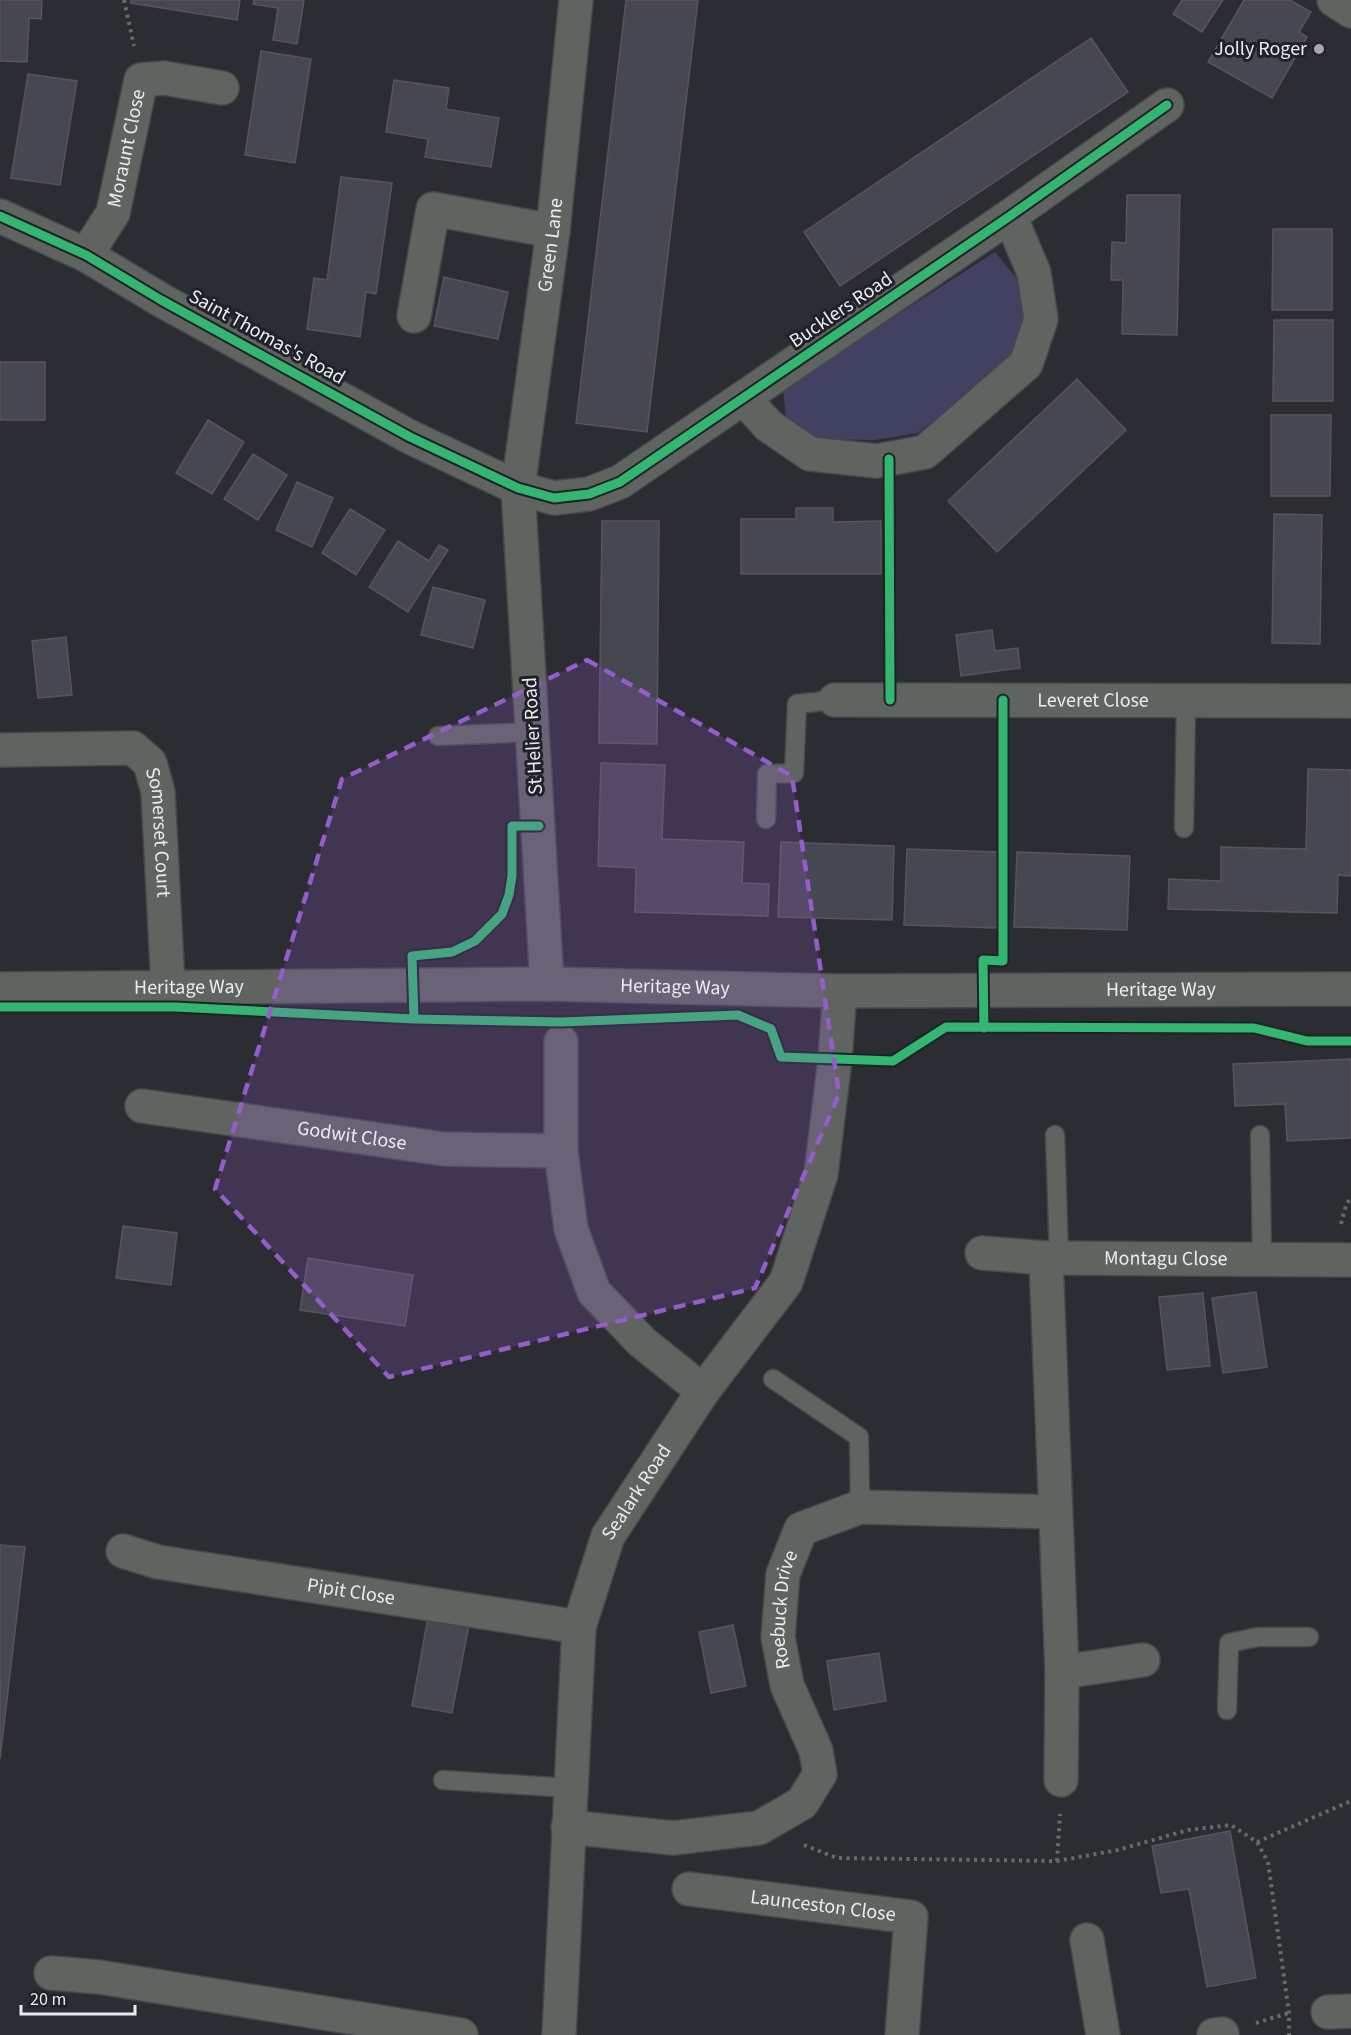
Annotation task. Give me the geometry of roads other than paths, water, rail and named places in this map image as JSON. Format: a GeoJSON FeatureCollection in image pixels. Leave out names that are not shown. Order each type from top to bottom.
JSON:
{"type":"FeatureCollection","features":[{"type":"Feature","properties":{"kind":"street","name":"Green Lane"},"geometry":{"type":"LineString","coordinates":[[518,488],[553,231],[576,0]]}},
{"type":"Feature","properties":{"kind":"street"},"geometry":{"type":"LineString","coordinates":[[1334,0],[1351,11]]}},
{"type":"Feature","properties":{"kind":"street","name":"Moraunt Close"},"geometry":{"type":"LineString","coordinates":[[86,255],[112,213],[141,80],[164,78],[222,88]]}},
{"type":"Feature","properties":{"kind":"street","name":"Bucklers Road"},"geometry":{"type":"LineString","coordinates":[[518,488],[554,498],[589,494],[620,482],[1010,216],[1167,105]]}},
{"type":"Feature","properties":{"kind":"street"},"geometry":{"type":"LineString","coordinates":[[414,316],[433,209],[553,231]]}},
{"type":"Feature","properties":{"kind":"street","name":"Saint Thomas's Road"},"geometry":{"type":"LineString","coordinates":[[0,216],[86,255],[161,300],[410,437],[518,488]]}},
{"type":"Feature","properties":{"kind":"street"},"geometry":{"type":"LineString","coordinates":[[743,399],[769,426],[810,454],[877,461],[925,452],[1026,364],[1041,319],[1034,273],[1010,216]]}},
{"type":"Feature","properties":{"kind":"street","name":"St Helier Road"},"geometry":{"type":"LineString","coordinates":[[518,488],[547,984]]}},
{"type":"Feature","properties":{"kind":"street","name":"Leveret Close"},"geometry":{"type":"LineString","coordinates":[[835,700],[1351,701]]}},
{"type":"Feature","properties":{"kind":"street","name":"Somerset Court"},"geometry":{"type":"LineString","coordinates":[[0,750],[133,748],[150,763],[158,792],[168,986]]}},
{"type":"Feature","properties":{"kind":"street","name":"Heritage Way"},"geometry":{"type":"LineString","coordinates":[[0,988],[547,984],[840,991],[1351,989]]}},
{"type":"Feature","properties":{"kind":"street","name":"Sealark Road"},"geometry":{"type":"LineString","coordinates":[[559,2035],[579,1627],[608,1536],[703,1391],[786,1282],[821,1174],[835,1059],[840,991]]}},
{"type":"Feature","properties":{"kind":"street"},"geometry":{"type":"LineString","coordinates":[[561,1042],[561,1151],[571,1229],[594,1292],[642,1342],[703,1391]]}},
{"type":"Feature","properties":{"kind":"street","name":"Godwit Close"},"geometry":{"type":"LineString","coordinates":[[142,1107],[444,1149],[561,1151]]}},
{"type":"Feature","properties":{"kind":"street","name":"Montagu Close"},"geometry":{"type":"LineString","coordinates":[[982,1253],[1052,1258],[1351,1260]]}},
{"type":"Feature","properties":{"kind":"street"},"geometry":{"type":"LineString","coordinates":[[1052,1258],[1055,1512],[1062,1672],[1061,1780]]}},
{"type":"Feature","properties":{"kind":"street","name":"Roebuck Drive"},"geometry":{"type":"LineString","coordinates":[[568,1827],[674,1838],[759,1828],[802,1803],[820,1774],[816,1751],[787,1685],[778,1637],[783,1574],[801,1529],[860,1507],[1055,1512]]}},
{"type":"Feature","properties":{"kind":"street","name":"Pipit Close"},"geometry":{"type":"LineString","coordinates":[[123,1551],[158,1562],[579,1627]]}},
{"type":"Feature","properties":{"kind":"street"},"geometry":{"type":"LineString","coordinates":[[1062,1672],[1143,1660]]}},
{"type":"Feature","properties":{"kind":"street","name":"Launceston Close"},"geometry":{"type":"LineString","coordinates":[[690,1889],[911,1917],[902,2035]]}},
{"type":"Feature","properties":{"kind":"street"},"geometry":{"type":"LineString","coordinates":[[1087,1940],[1103,2035]]}},
{"type":"Feature","properties":{"kind":"street"},"geometry":{"type":"LineString","coordinates":[[51,1973],[99,1977],[461,2035]]}},
{"type":"Feature","properties":{"kind":"lane"},"geometry":{"type":"LineString","coordinates":[[766,819],[767,774],[794,773],[797,704],[835,700]]}},
{"type":"Feature","properties":{"kind":"lane"},"geometry":{"type":"LineString","coordinates":[[1184,828],[1185,700]]}},
{"type":"Feature","properties":{"kind":"lane"},"geometry":{"type":"LineString","coordinates":[[438,736],[533,732]]}},
{"type":"Feature","properties":{"kind":"lane"},"geometry":{"type":"LineString","coordinates":[[1052,1258],[1055,1134]]}},
{"type":"Feature","properties":{"kind":"lane"},"geometry":{"type":"LineString","coordinates":[[1260,1135],[1262,1259]]}},
{"type":"Feature","properties":{"kind":"lane"},"geometry":{"type":"LineString","coordinates":[[773,1379],[859,1437],[860,1507]]}},
{"type":"Feature","properties":{"kind":"lane"},"geometry":{"type":"LineString","coordinates":[[1227,1710],[1229,1643],[1258,1637],[1309,1636]]}},
{"type":"Feature","properties":{"kind":"lane"},"geometry":{"type":"LineString","coordinates":[[443,1780],[570,1788]]}},
{"type":"Feature","properties":{"kind":"place","name":"Jolly Roger"},"geometry":{"type":"Point","coordinates":[1319,49]}}]}
